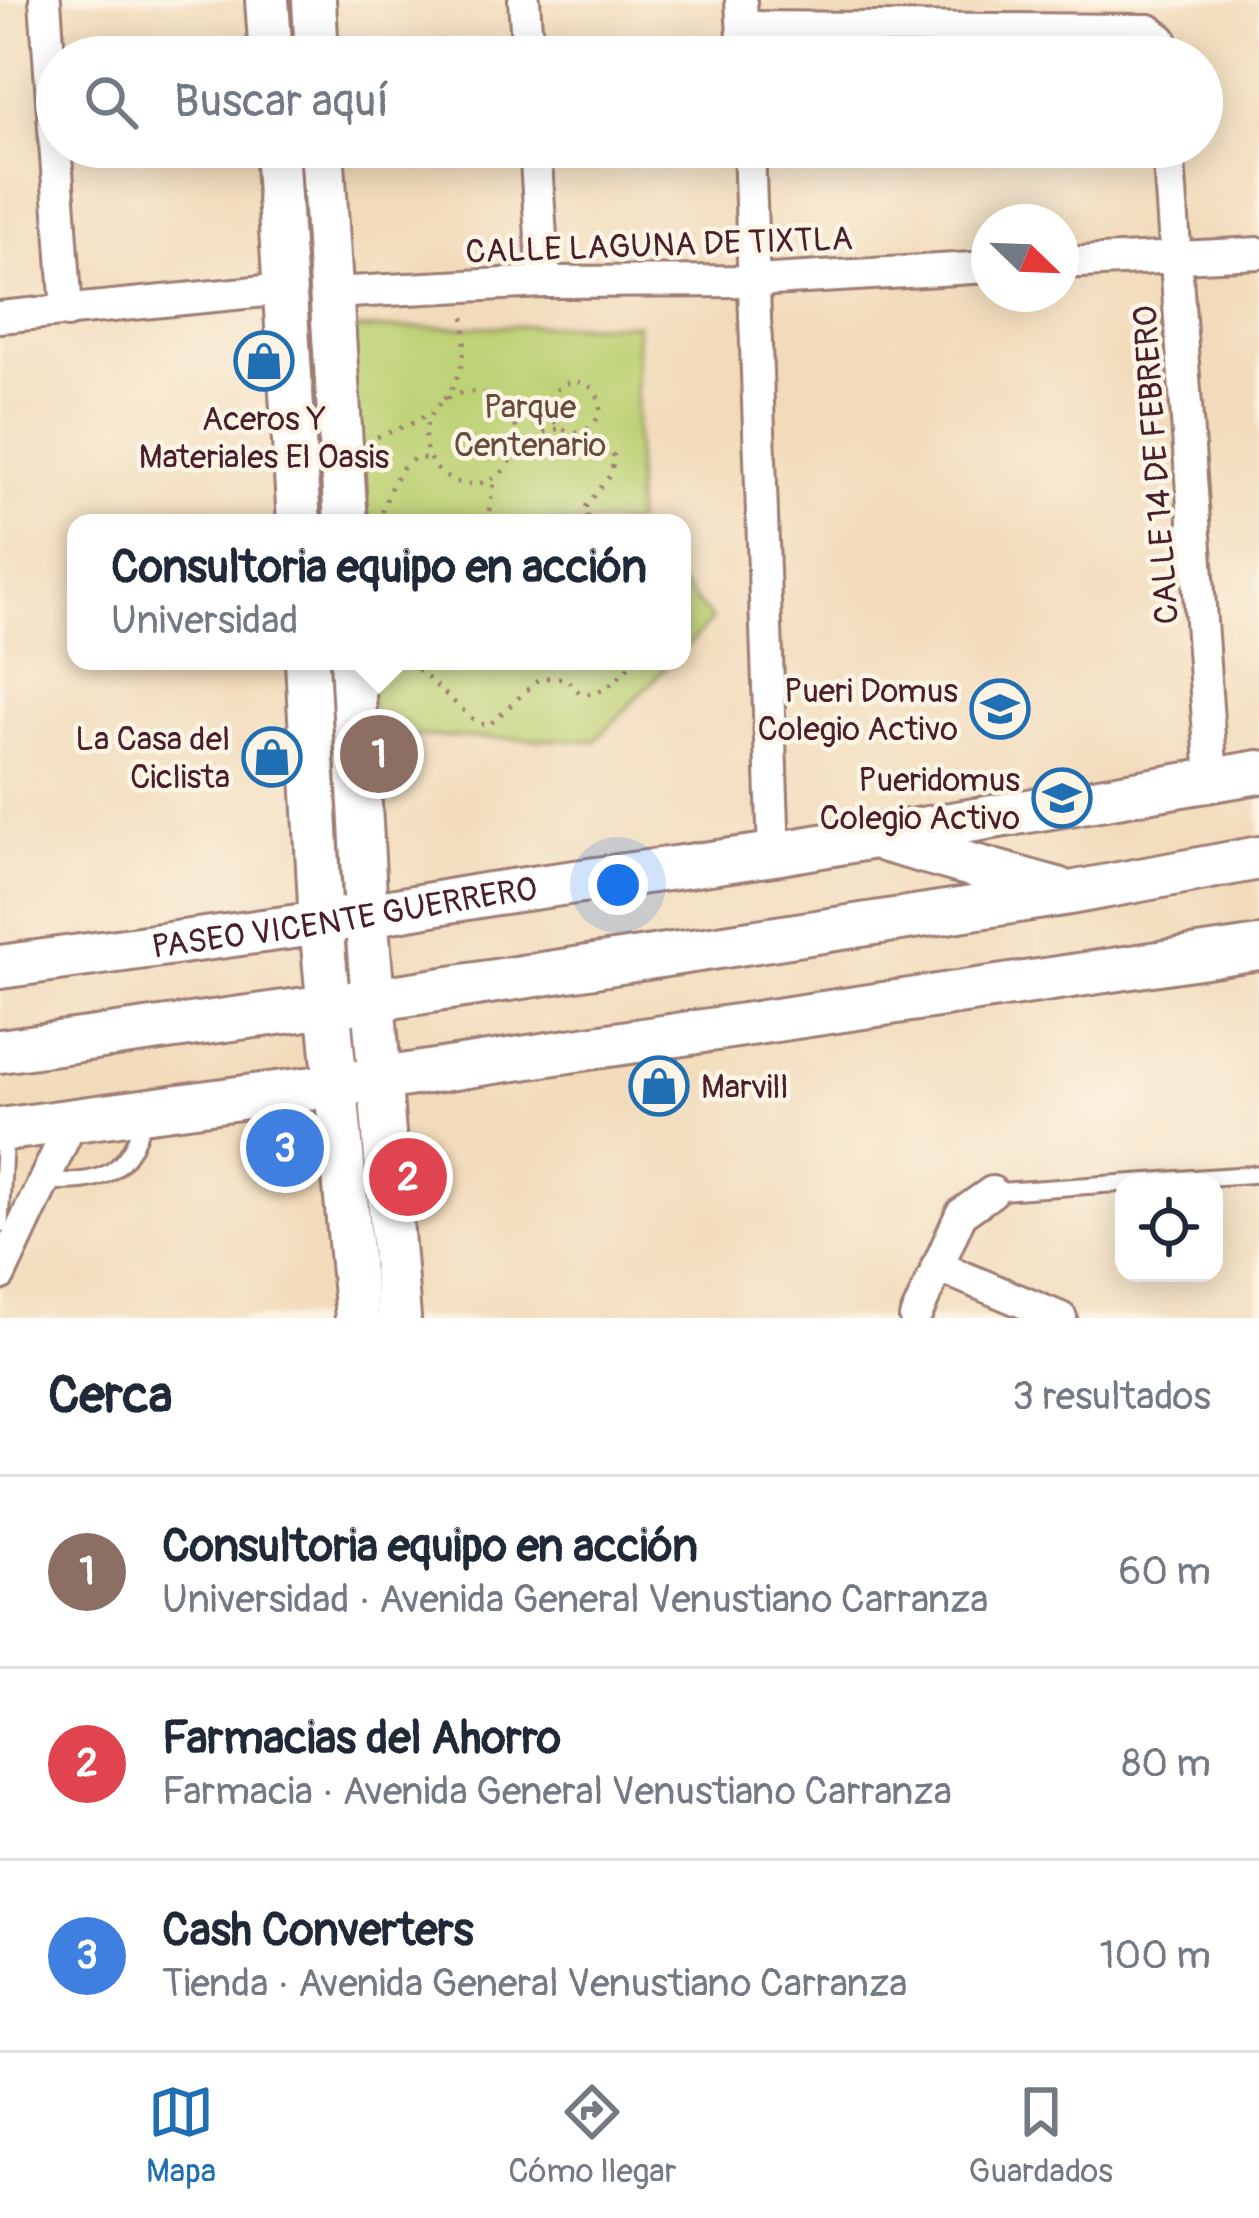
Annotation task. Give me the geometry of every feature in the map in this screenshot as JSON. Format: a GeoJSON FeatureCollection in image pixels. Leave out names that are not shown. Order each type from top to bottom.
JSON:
{"type":"FeatureCollection","features":[{"type":"Feature","properties":{"kind":"main road"},"geometry":{"type":"LineString","coordinates":[[267,0],[270,36]]}},
{"type":"Feature","properties":{"kind":"main road"},"geometry":{"type":"LineString","coordinates":[[314,0],[316,36]]}},
{"type":"Feature","properties":{"kind":"main road"},"geometry":{"type":"LineString","coordinates":[[277,168],[298,514]]}},
{"type":"Feature","properties":{"kind":"main road"},"geometry":{"type":"LineString","coordinates":[[323,168],[346,514]]}},
{"type":"Feature","properties":{"kind":"main road"},"geometry":{"type":"LineString","coordinates":[[307,670],[321,923],[357,1318]]}},
{"type":"Feature","properties":{"kind":"main road"},"geometry":{"type":"LineString","coordinates":[[352,670],[372,1000],[399,1318]]}},
{"type":"Feature","properties":{"kind":"main road","name":"PASEO VICENTE GUERRERO"},"geometry":{"type":"LineString","coordinates":[[0,967],[774,854],[1259,772]]}},
{"type":"Feature","properties":{"kind":"main road"},"geometry":{"type":"LineString","coordinates":[[874,837],[1070,892]]}},
{"type":"Feature","properties":{"kind":"main road"},"geometry":{"type":"LineString","coordinates":[[0,1051],[372,1000],[1070,892],[1259,858]]}},
{"type":"Feature","properties":{"kind":"main road"},"geometry":{"type":"LineString","coordinates":[[3,1130],[334,1086],[1259,948]]}},
{"type":"Feature","properties":{"kind":"street"},"geometry":{"type":"LineString","coordinates":[[45,0],[48,36]]}},
{"type":"Feature","properties":{"kind":"street"},"geometry":{"type":"LineString","coordinates":[[524,0],[527,36]]}},
{"type":"Feature","properties":{"kind":"street"},"geometry":{"type":"LineString","coordinates":[[742,28],[1148,30],[1157,36]]}},
{"type":"Feature","properties":{"kind":"street"},"geometry":{"type":"LineString","coordinates":[[57,168],[67,312]]}},
{"type":"Feature","properties":{"kind":"street"},"geometry":{"type":"LineString","coordinates":[[536,168],[544,282]]}},
{"type":"Feature","properties":{"kind":"street"},"geometry":{"type":"LineString","coordinates":[[749,168],[774,854]]}},
{"type":"Feature","properties":{"kind":"street","name":"CALLE 14 DE FEBRERO"},"geometry":{"type":"LineString","coordinates":[[1170,168],[1212,779]]}},
{"type":"Feature","properties":{"kind":"street"},"geometry":{"type":"LineString","coordinates":[[1079,262],[1259,254]]}},
{"type":"Feature","properties":{"kind":"street","name":"CALLE LAGUNA DE TIXTLA"},"geometry":{"type":"LineString","coordinates":[[330,293],[971,268]]}},
{"type":"Feature","properties":{"kind":"street"},"geometry":{"type":"LineString","coordinates":[[0,317],[285,289]]}},
{"type":"Feature","properties":{"kind":"street"},"geometry":{"type":"LineString","coordinates":[[3,1252],[46,1181],[74,1119]]}},
{"type":"Feature","properties":{"kind":"street"},"geometry":{"type":"LineString","coordinates":[[914,1318],[962,1214],[992,1192]]}},
{"type":"Feature","properties":{"kind":"street"},"geometry":{"type":"LineString","coordinates":[[937,1266],[1061,1318]]}},
{"type":"Feature","properties":{"kind":"lane"},"geometry":{"type":"LineString","coordinates":[[46,1181],[81,1183],[113,1172],[137,1141],[146,1110]]}},
{"type":"Feature","properties":{"kind":"lane"},"geometry":{"type":"LineString","coordinates":[[3,1130],[3,1252]]}},
{"type":"Feature","properties":{"kind":"lane"},"geometry":{"type":"LineString","coordinates":[[992,1192],[1259,1174]]}},
{"type":"Feature","properties":{"kind":"path"},"geometry":{"type":"LineString","coordinates":[[342,442],[418,421],[456,386],[464,351],[462,286]]}},
{"type":"Feature","properties":{"kind":"path"},"geometry":{"type":"LineString","coordinates":[[382,514],[404,466],[416,457],[430,459],[451,480],[480,484],[494,478],[544,434],[561,428],[586,429],[598,417],[599,401],[591,387],[576,381],[561,386],[551,398],[551,415],[561,428]]}},
{"type":"Feature","properties":{"kind":"path"},"geometry":{"type":"LineString","coordinates":[[430,459],[426,429],[441,403],[470,392],[499,400],[516,425],[514,456]]}},
{"type":"Feature","properties":{"kind":"path"},"geometry":{"type":"LineString","coordinates":[[586,429],[614,456],[611,474],[584,509],[587,514]]}},
{"type":"Feature","properties":{"kind":"path"},"geometry":{"type":"LineString","coordinates":[[488,514],[494,478]]}},
{"type":"Feature","properties":{"kind":"path"},"geometry":{"type":"LineString","coordinates":[[419,670],[476,722],[488,726],[540,678],[566,678],[581,694],[592,695],[604,692],[625,670]]}},
{"type":"Feature","properties":{"kind":"green space","name":"Parque Centenario"},"geometry":{"type":"Polygon","coordinates":[[[637,324],[635,514],[359,514],[347,329],[637,324]]]}},
{"type":"Feature","properties":{"kind":"green space"},"geometry":{"type":"Polygon","coordinates":[[[691,596],[712,620],[691,642],[691,596]]]}},
{"type":"Feature","properties":{"kind":"green space"},"geometry":{"type":"Polygon","coordinates":[[[370,670],[663,670],[595,741],[374,735],[370,670]]]}},
{"type":"Feature","properties":{"kind":"place","name":"Aceros Y Materiales El Oasis"},"geometry":{"type":"Point","coordinates":[264,361]}},
{"type":"Feature","properties":{"kind":"place","name":"Pueri Domus Colegio Activo"},"geometry":{"type":"Point","coordinates":[1000,709]}},
{"type":"Feature","properties":{"kind":"place","name":"Consultoria equipo en acción"},"geometry":{"type":"Point","coordinates":[379,754]}},
{"type":"Feature","properties":{"kind":"place","name":"La Casa del Ciclista"},"geometry":{"type":"Point","coordinates":[272,757]}},
{"type":"Feature","properties":{"kind":"place","name":"Pueridomus Colegio Activo"},"geometry":{"type":"Point","coordinates":[1062,798]}},
{"type":"Feature","properties":{"kind":"place","name":"Marvill"},"geometry":{"type":"Point","coordinates":[659,1086]}},
{"type":"Feature","properties":{"kind":"place","name":"Cash Converters"},"geometry":{"type":"Point","coordinates":[285,1148]}},
{"type":"Feature","properties":{"kind":"place","name":"Farmacias del Ahorro"},"geometry":{"type":"Point","coordinates":[408,1177]}}]}
